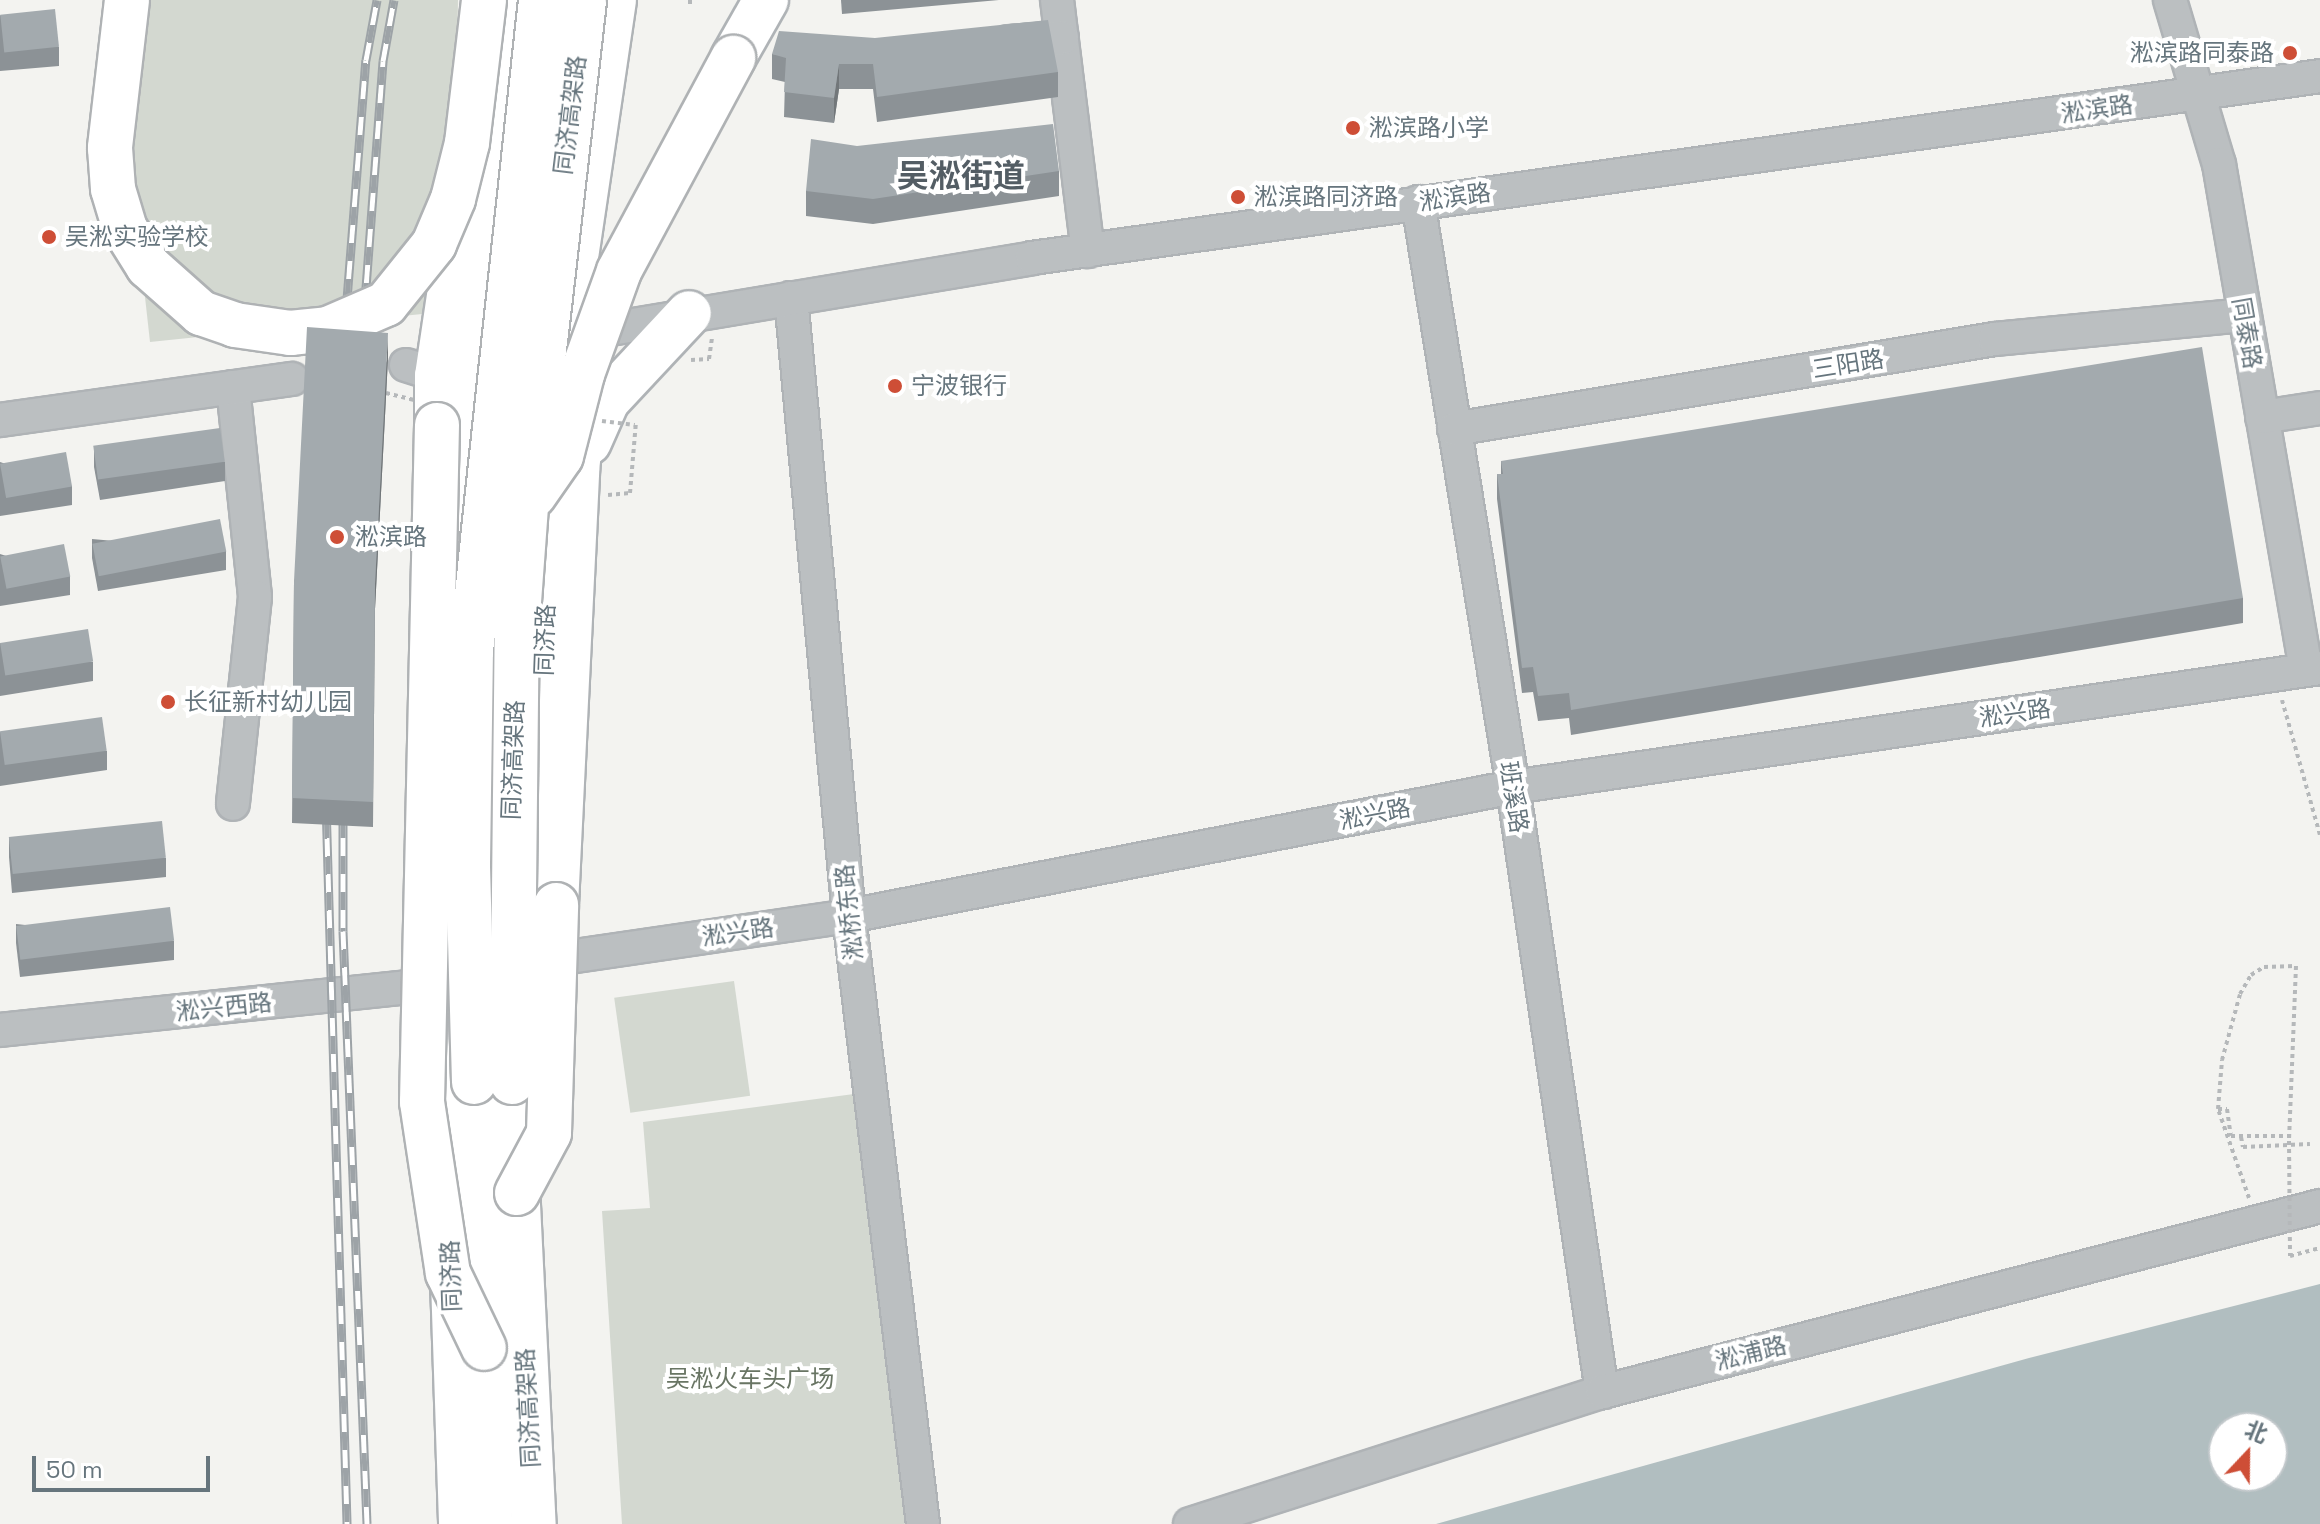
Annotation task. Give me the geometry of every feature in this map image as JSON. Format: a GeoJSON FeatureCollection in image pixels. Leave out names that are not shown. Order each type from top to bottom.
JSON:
{"type":"FeatureCollection","features":[{"type":"Feature","properties":{"kind":"highway"},"geometry":{"type":"LineString","coordinates":[[127,0],[110,148],[113,189],[125,229],[148,266],[201,313],[250,329],[290,333],[328,329],[386,304],[434,244],[453,199],[467,143],[482,0]]}},
{"type":"Feature","properties":{"kind":"highway"},"geometry":{"type":"LineString","coordinates":[[482,0],[480,89],[439,376],[422,1102],[448,1273],[484,1348]]}},
{"type":"Feature","properties":{"kind":"highway","name":"同济高架路"},"geometry":{"type":"LineString","coordinates":[[490,1524],[468,863],[471,651],[541,0]]}},
{"type":"Feature","properties":{"kind":"highway","name":"同济高架路"},"geometry":{"type":"LineString","coordinates":[[534,1524],[517,1193],[510,874],[526,507],[584,0]]}},
{"type":"Feature","properties":{"kind":"highway"},"geometry":{"type":"LineString","coordinates":[[526,507],[561,456],[582,374],[619,271],[693,127],[766,0]]}},
{"type":"Feature","properties":{"kind":"highway"},"geometry":{"type":"LineString","coordinates":[[587,483],[607,401],[702,311]]}},
{"type":"Feature","properties":{"kind":"highway"},"geometry":{"type":"LineString","coordinates":[[517,1193],[549,1133],[556,905],[587,483],[582,315]]}},
{"type":"Feature","properties":{"kind":"main road","name":"同济路"},"geometry":{"type":"LineString","coordinates":[[459,1524],[447,1163],[449,787],[439,376],[481,309],[515,0]]}},
{"type":"Feature","properties":{"kind":"main road","name":"同济路"},"geometry":{"type":"LineString","coordinates":[[553,1524],[531,1231],[533,962],[547,570],[582,315],[616,0]]}},
{"type":"Feature","properties":{"kind":"main road","name":"同济路"},"geometry":{"type":"LineString","coordinates":[[582,315],[642,0]]}},
{"type":"Feature","properties":{"kind":"street"},"geometry":{"type":"LineString","coordinates":[[1057,0],[1088,251]]}},
{"type":"Feature","properties":{"kind":"street","name":"同泰路"},"geometry":{"type":"LineString","coordinates":[[2170,0],[2219,164],[2262,417],[2300,671]]}},
{"type":"Feature","properties":{"kind":"street"},"geometry":{"type":"LineString","coordinates":[[984,45],[1062,38]]}},
{"type":"Feature","properties":{"kind":"street","name":"淞滨路"},"geometry":{"type":"LineString","coordinates":[[582,315],[702,311],[1418,202],[2320,76]]}},
{"type":"Feature","properties":{"kind":"street","name":"班溪路"},"geometry":{"type":"LineString","coordinates":[[1418,202],[1513,787],[1602,1392]]}},
{"type":"Feature","properties":{"kind":"street","name":"淞桥东路"},"geometry":{"type":"LineString","coordinates":[[791,298],[849,916],[923,1524]]}},
{"type":"Feature","properties":{"kind":"street","name":"三阳路"},"geometry":{"type":"LineString","coordinates":[[1454,429],[1995,339],[2243,315]]}},
{"type":"Feature","properties":{"kind":"street"},"geometry":{"type":"LineString","coordinates":[[0,420],[292,379]]}},
{"type":"Feature","properties":{"kind":"street"},"geometry":{"type":"LineString","coordinates":[[233,387],[255,597],[233,804]]}},
{"type":"Feature","properties":{"kind":"street"},"geometry":{"type":"LineString","coordinates":[[2262,417],[2320,408]]}},
{"type":"Feature","properties":{"kind":"street","name":"淞兴路"},"geometry":{"type":"LineString","coordinates":[[449,983],[533,962],[849,916],[1513,787],[2300,671]]}},
{"type":"Feature","properties":{"kind":"street","name":"淞兴西路"},"geometry":{"type":"LineString","coordinates":[[0,1030],[449,983]]}},
{"type":"Feature","properties":{"kind":"street","name":"淞浦路"},"geometry":{"type":"LineString","coordinates":[[1190,1524],[1602,1392],[2320,1206]]}},
{"type":"Feature","properties":{"kind":"path"},"geometry":{"type":"LineString","coordinates":[[679,365],[709,359],[702,311]]}},
{"type":"Feature","properties":{"kind":"path"},"geometry":{"type":"LineString","coordinates":[[587,483],[630,493],[637,416]]}},
{"type":"Feature","properties":{"kind":"path"},"geometry":{"type":"LineString","coordinates":[[2300,671],[2320,835]]}},
{"type":"Feature","properties":{"kind":"path"},"geometry":{"type":"LineString","coordinates":[[2261,1222],[2233,1160],[2218,1109],[2222,1060],[2240,994],[2251,975],[2264,967],[2296,966],[2289,1139],[2290,1256],[2320,1248]]}},
{"type":"Feature","properties":{"kind":"path"},"geometry":{"type":"LineString","coordinates":[[2218,1109],[2227,1109],[2231,1136],[2289,1139]]}},
{"type":"Feature","properties":{"kind":"path"},"geometry":{"type":"LineString","coordinates":[[2241,1137],[2243,1147],[2310,1144]]}},
{"type":"Feature","properties":{"kind":"green space"},"geometry":{"type":"Polygon","coordinates":[[[112,0],[458,0],[453,268],[422,314],[150,342],[112,0]]]}},
{"type":"Feature","properties":{"kind":"green space"},"geometry":{"type":"Polygon","coordinates":[[[734,981],[750,1096],[630,1113],[614,998],[734,981]]]}},
{"type":"Feature","properties":{"kind":"green space","name":"吴淞火车头广场"},"geometry":{"type":"Polygon","coordinates":[[[854,1094],[905,1524],[622,1524],[602,1211],[650,1208],[643,1122],[854,1094]]]}},
{"type":"Feature","properties":{"kind":"shaded area"},"geometry":{"type":"Polygon","coordinates":[[[2320,1284],[2320,1524],[1436,1524],[2029,1358],[2320,1284]]]}},
{"type":"Feature","properties":{"kind":"building"},"geometry":{"type":"Polygon","coordinates":[[[55,9],[59,47],[4,53],[0,15],[55,9]]]}},
{"type":"Feature","properties":{"kind":"building"},"geometry":{"type":"Polygon","coordinates":[[[1048,20],[1058,72],[877,97],[873,64],[839,64],[834,98],[784,92],[786,58],[772,54],[779,31],[875,38],[1048,20]]]}},
{"type":"Feature","properties":{"kind":"building"},"geometry":{"type":"Polygon","coordinates":[[[1053,124],[1059,171],[873,199],[806,191],[811,139],[857,146],[1053,124]]]}},
{"type":"Feature","properties":{"kind":"building","name":"淞滨路"},"geometry":{"type":"Polygon","coordinates":[[[307,327],[388,333],[375,584],[373,802],[292,798],[294,581],[307,327]]]}},
{"type":"Feature","properties":{"kind":"building"},"geometry":{"type":"Polygon","coordinates":[[[2202,347],[2243,598],[1571,710],[1569,693],[1538,696],[1533,667],[1522,668],[1497,474],[1503,474],[1501,461],[2202,347]]]}},
{"type":"Feature","properties":{"kind":"building"},"geometry":{"type":"Polygon","coordinates":[[[220,428],[225,462],[98,479],[93,446],[220,428]]]}},
{"type":"Feature","properties":{"kind":"building"},"geometry":{"type":"Polygon","coordinates":[[[66,452],[72,486],[6,498],[0,464],[66,452]]]}},
{"type":"Feature","properties":{"kind":"building"},"geometry":{"type":"Polygon","coordinates":[[[220,519],[226,551],[99,576],[92,544],[220,519]]]}},
{"type":"Feature","properties":{"kind":"building"},"geometry":{"type":"Polygon","coordinates":[[[64,544],[70,576],[6,589],[0,556],[64,544]]]}},
{"type":"Feature","properties":{"kind":"building"},"geometry":{"type":"Polygon","coordinates":[[[88,629],[93,662],[5,676],[0,643],[88,629]]]}},
{"type":"Feature","properties":{"kind":"building"},"geometry":{"type":"Polygon","coordinates":[[[102,717],[107,751],[5,765],[0,731],[102,717]]]}},
{"type":"Feature","properties":{"kind":"building"},"geometry":{"type":"Polygon","coordinates":[[[162,821],[166,858],[13,874],[9,837],[162,821]]]}},
{"type":"Feature","properties":{"kind":"building"},"geometry":{"type":"Polygon","coordinates":[[[170,907],[174,941],[20,960],[16,926],[170,907]]]}},
{"type":"Feature","properties":{"kind":"railway"},"geometry":{"type":"LineString","coordinates":[[343,350],[366,60],[377,0]]}},
{"type":"Feature","properties":{"kind":"railway"},"geometry":{"type":"LineString","coordinates":[[361,354],[383,61],[394,0]]}},
{"type":"Feature","properties":{"kind":"railway"},"geometry":{"type":"LineString","coordinates":[[326,802],[347,1524]]}},
{"type":"Feature","properties":{"kind":"railway"},"geometry":{"type":"LineString","coordinates":[[343,802],[343,931],[367,1524]]}},
{"type":"Feature","properties":{"kind":"place","name":"淞滨路同泰路"},"geometry":{"type":"Point","coordinates":[2290,53]}},
{"type":"Feature","properties":{"kind":"place","name":"淞滨路小学"},"geometry":{"type":"Point","coordinates":[1353,128]}},
{"type":"Feature","properties":{"kind":"place","name":"淞滨路同济路"},"geometry":{"type":"Point","coordinates":[1238,197]}},
{"type":"Feature","properties":{"kind":"place","name":"吴淞实验学校"},"geometry":{"type":"Point","coordinates":[49,237]}},
{"type":"Feature","properties":{"kind":"place","name":"宁波银行"},"geometry":{"type":"Point","coordinates":[895,386]}},
{"type":"Feature","properties":{"kind":"place","name":"淞滨路"},"geometry":{"type":"Point","coordinates":[337,537]}},
{"type":"Feature","properties":{"kind":"place","name":"长征新村幼儿园"},"geometry":{"type":"Point","coordinates":[168,702]}},
{"type":"Feature","properties":{"kind":"district","name":"吴淞街道"},"geometry":{"type":"Point","coordinates":[961,176]}}]}
